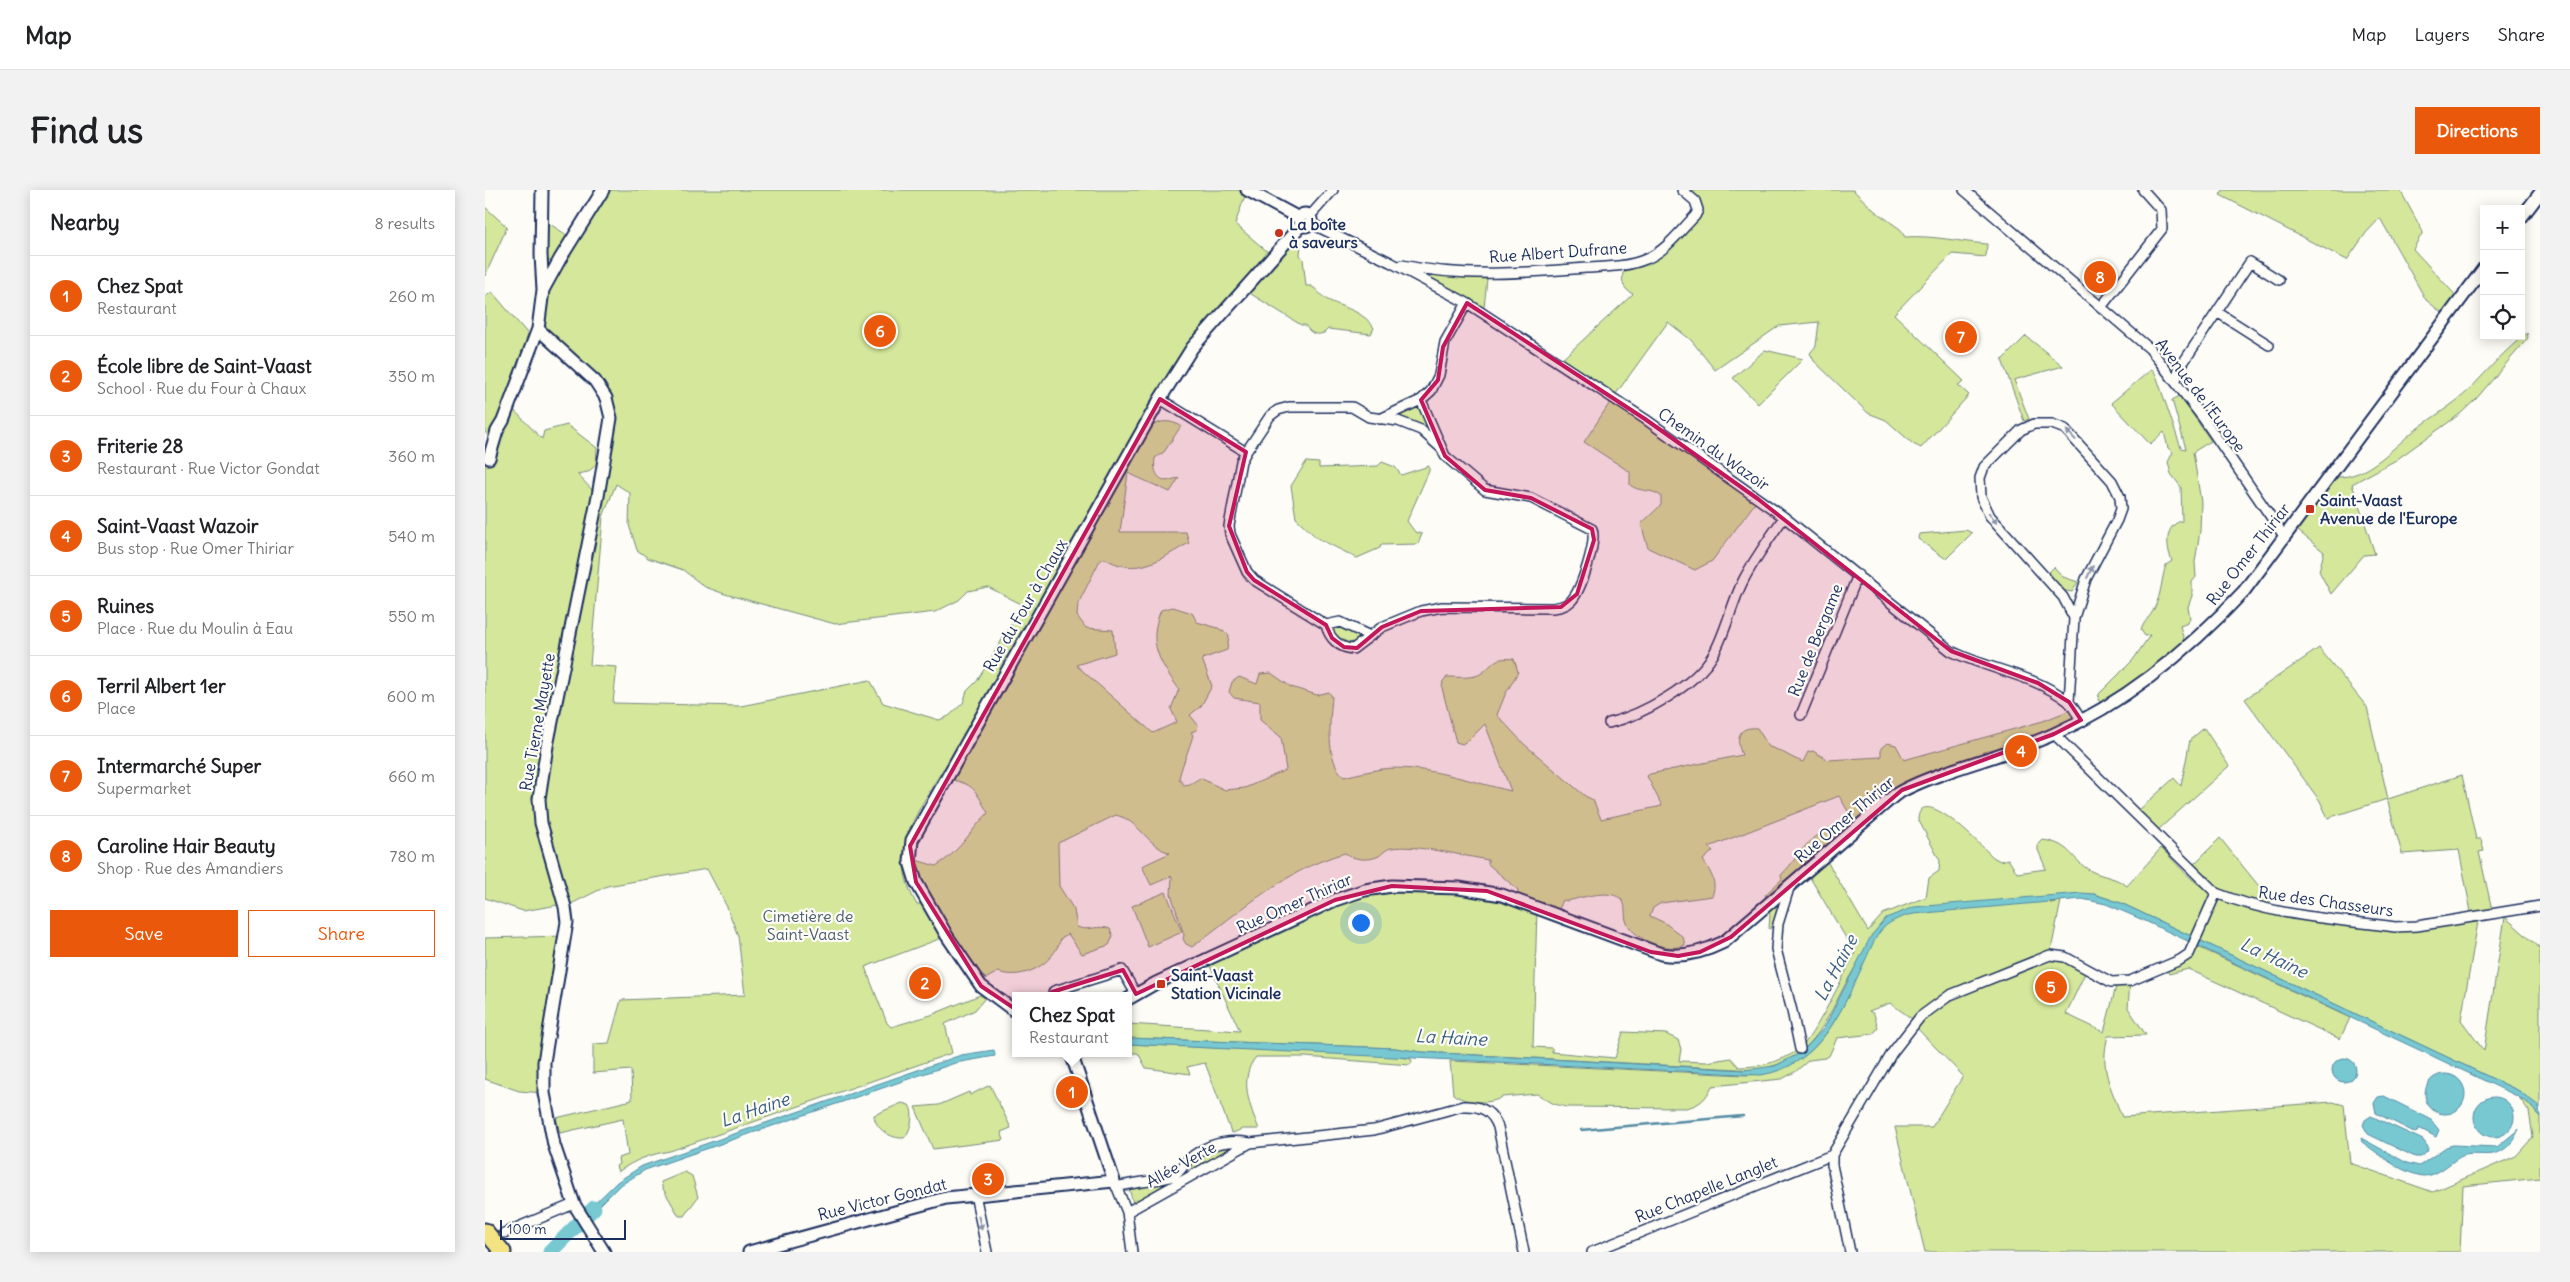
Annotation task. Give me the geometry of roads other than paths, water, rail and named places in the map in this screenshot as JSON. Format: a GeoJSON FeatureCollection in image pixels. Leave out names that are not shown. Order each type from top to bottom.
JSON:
{"type":"FeatureCollection","features":[{"type":"Feature","properties":{"kind":"highway"},"geometry":{"type":"LineString","coordinates":[[485,1231],[503,1252]]}},
{"type":"Feature","properties":{"kind":"street"},"geometry":{"type":"LineString","coordinates":[[487,463],[497,431],[503,421],[538,329],[543,290],[541,255],[542,190]]}},
{"type":"Feature","properties":{"kind":"street"},"geometry":{"type":"LineString","coordinates":[[543,290],[603,190]]}},
{"type":"Feature","properties":{"kind":"street"},"geometry":{"type":"LineString","coordinates":[[1247,190],[1305,220],[1333,190]]}},
{"type":"Feature","properties":{"kind":"street","name":"Rue Albert Dufrane"},"geometry":{"type":"LineString","coordinates":[[1390,262],[1430,269],[1497,273],[1561,270],[1635,263],[1660,252],[1698,210],[1695,201],[1681,190]]}},
{"type":"Feature","properties":{"kind":"street","name":"Avenue de l'Europe"},"geometry":{"type":"LineString","coordinates":[[1964,190],[2150,349],[2176,381],[2284,536]]}},
{"type":"Feature","properties":{"kind":"street"},"geometry":{"type":"LineString","coordinates":[[2102,306],[2162,229],[2161,210],[2143,190]]}},
{"type":"Feature","properties":{"kind":"street"},"geometry":{"type":"LineString","coordinates":[[2525,213],[2540,193]]}},
{"type":"Feature","properties":{"kind":"street","name":"Chemin du Wazoir"},"geometry":{"type":"LineString","coordinates":[[1305,220],[1467,303],[1645,419],[1784,517],[1951,651],[1974,662],[2025,677],[2069,702],[2081,720]]}},
{"type":"Feature","properties":{"kind":"street","name":"Rue du Four à Chaux"},"geometry":{"type":"LineString","coordinates":[[1012,1009],[981,986],[947,936],[916,882],[910,862],[912,840],[1160,399],[1192,348],[1305,220]]}},
{"type":"Feature","properties":{"kind":"street"},"geometry":{"type":"LineString","coordinates":[[2176,381],[2179,369],[2251,262],[2279,280]]}},
{"type":"Feature","properties":{"kind":"street","name":"Rue Omer Thiriar"},"geometry":{"type":"LineString","coordinates":[[1132,996],[1335,900],[1377,887],[1430,886],[1487,891],[1651,952],[1678,956],[1700,952],[1724,942],[1902,790],[2054,734],[2081,720],[2144,681],[2218,619],[2244,591],[2480,273]]}},
{"type":"Feature","properties":{"kind":"street"},"geometry":{"type":"LineString","coordinates":[[1380,419],[1421,400],[1431,391],[1438,380],[1445,342],[1467,303]]}},
{"type":"Feature","properties":{"kind":"street"},"geometry":{"type":"LineString","coordinates":[[2217,312],[2269,345]]}},
{"type":"Feature","properties":{"kind":"street","name":"Rue Tierne Mayette"},"geometry":{"type":"LineString","coordinates":[[538,329],[595,381],[606,398],[611,418],[596,504],[547,746],[539,799],[541,823],[565,907],[567,922],[546,1052],[544,1093],[555,1145],[577,1209],[604,1252]]}},
{"type":"Feature","properties":{"kind":"street"},"geometry":{"type":"LineString","coordinates":[[1160,399],[1246,452]]}},
{"type":"Feature","properties":{"kind":"street"},"geometry":{"type":"LineString","coordinates":[[1421,400],[1441,448]]}},
{"type":"Feature","properties":{"kind":"street"},"geometry":{"type":"LineString","coordinates":[[1347,406],[1364,415],[1380,419],[1404,423],[1421,430],[1441,448],[1456,468],[1485,490],[1498,494],[1525,496],[1592,529],[1594,540],[1579,589],[1572,600],[1561,607],[1435,608],[1400,618],[1370,636],[1357,648],[1349,649],[1331,638],[1326,624],[1253,580],[1247,572],[1229,529],[1241,461],[1270,416],[1283,408],[1347,406]]}},
{"type":"Feature","properties":{"kind":"street"},"geometry":{"type":"LineString","coordinates":[[2069,702],[2074,618],[2086,579],[2117,520],[2121,509],[2120,497],[2112,481],[2065,429],[2052,424],[2034,424],[2021,430],[1984,467],[1980,478],[1981,497],[1990,516],[2063,597],[2074,618]]}},
{"type":"Feature","properties":{"kind":"street"},"geometry":{"type":"LineString","coordinates":[[1609,723],[1630,718],[1661,701],[1705,667],[1717,646],[1747,573],[1784,517]]}},
{"type":"Feature","properties":{"kind":"street","name":"Rue de Bergame"},"geometry":{"type":"LineString","coordinates":[[1801,715],[1858,575]]}},
{"type":"Feature","properties":{"kind":"street"},"geometry":{"type":"LineString","coordinates":[[1326,624],[1339,622],[1370,636]]}},
{"type":"Feature","properties":{"kind":"street","name":"Rue des Chasseurs"},"geometry":{"type":"LineString","coordinates":[[2054,734],[2217,893],[2265,910],[2395,927],[2417,926],[2540,906]]}},
{"type":"Feature","properties":{"kind":"street"},"geometry":{"type":"LineString","coordinates":[[1790,885],[1778,924],[1776,949],[1792,1011],[1799,1049]]}},
{"type":"Feature","properties":{"kind":"street"},"geometry":{"type":"LineString","coordinates":[[1850,1252],[1833,1174],[1832,1155],[1905,1035],[1920,1016],[1950,995],[2050,955],[2065,957],[2111,982],[2131,981],[2180,960],[2189,954],[2217,893]]}},
{"type":"Feature","properties":{"kind":"street"},"geometry":{"type":"LineString","coordinates":[[1054,992],[1122,970],[1130,992]]}},
{"type":"Feature","properties":{"kind":"street"},"geometry":{"type":"LineString","coordinates":[[1072,1057],[1115,1184],[1127,1212],[1132,1252]]}},
{"type":"Feature","properties":{"kind":"street","name":"Allée Verte"},"geometry":{"type":"LineString","coordinates":[[1115,1184],[1171,1177],[1179,1172],[1194,1156],[1225,1141],[1234,1140],[1250,1143],[1357,1133],[1463,1106],[1478,1106],[1491,1113],[1498,1127],[1524,1252]]}},
{"type":"Feature","properties":{"kind":"street","name":"Allée Verte"},"geometry":{"type":"LineString","coordinates":[[1127,1212],[1250,1143]]}},
{"type":"Feature","properties":{"kind":"street","name":"Rue Chapelle Langlet"},"geometry":{"type":"LineString","coordinates":[[1592,1252],[1832,1155]]}},
{"type":"Feature","properties":{"kind":"street","name":"Rue Victor Gondat"},"geometry":{"type":"LineString","coordinates":[[749,1252],[932,1201],[975,1194],[1115,1184]]}},
{"type":"Feature","properties":{"kind":"street"},"geometry":{"type":"LineString","coordinates":[[975,1194],[987,1252]]}},
{"type":"Feature","properties":{"kind":"street"},"geometry":{"type":"LineString","coordinates":[[504,1233],[577,1209]]}},
{"type":"Feature","properties":{"kind":"water"},"geometry":{"type":"Polygon","coordinates":[[[2081,893],[2094,894],[2121,903],[2519,1091],[2539,1106],[2540,1117],[2528,1103],[2517,1096],[2143,920],[2106,904],[2082,899],[1914,914],[1894,921],[1883,928],[1877,936],[1846,1001],[1813,1049],[1798,1061],[1781,1070],[1761,1075],[1132,1044],[1132,1038],[1395,1048],[1422,1052],[1744,1070],[1775,1066],[1802,1052],[1824,1028],[1871,936],[1886,918],[1914,907],[2081,893]]]}},
{"type":"Feature","properties":{"kind":"water"},"geometry":{"type":"Polygon","coordinates":[[[994,1050],[995,1056],[955,1063],[645,1170],[619,1186],[588,1217],[585,1213],[617,1182],[642,1166],[961,1055],[994,1050]]]}},
{"type":"Feature","properties":{"kind":"water"},"geometry":{"type":"Polygon","coordinates":[[[2344,1058],[2353,1061],[2356,1070],[2353,1079],[2344,1082],[2335,1079],[2332,1070],[2335,1061],[2344,1058]]]}},
{"type":"Feature","properties":{"kind":"water"},"geometry":{"type":"Polygon","coordinates":[[[2445,1074],[2459,1080],[2465,1094],[2459,1108],[2445,1114],[2431,1108],[2425,1094],[2431,1080],[2445,1074]]]}},
{"type":"Feature","properties":{"kind":"water"},"geometry":{"type":"Polygon","coordinates":[[[2384,1096],[2430,1119],[2439,1130],[2436,1137],[2419,1128],[2416,1133],[2376,1113],[2374,1103],[2378,1097],[2384,1096]]]}},
{"type":"Feature","properties":{"kind":"water"},"geometry":{"type":"Polygon","coordinates":[[[2490,1097],[2498,1097],[2505,1100],[2511,1106],[2514,1117],[2511,1128],[2505,1134],[2498,1137],[2490,1137],[2483,1134],[2477,1128],[2474,1121],[2474,1113],[2477,1106],[2483,1100],[2490,1097]]]}},
{"type":"Feature","properties":{"kind":"water"},"geometry":{"type":"Polygon","coordinates":[[[2371,1116],[2423,1140],[2428,1147],[2427,1152],[2421,1157],[2415,1157],[2368,1134],[2363,1125],[2365,1120],[2371,1116]]]}},
{"type":"Feature","properties":{"kind":"water"},"geometry":{"type":"Polygon","coordinates":[[[2519,1129],[2511,1144],[2498,1153],[2462,1156],[2436,1173],[2424,1176],[2410,1173],[2396,1166],[2362,1142],[2361,1138],[2407,1163],[2419,1166],[2446,1147],[2453,1145],[2497,1147],[2519,1129]]]}},
{"type":"Feature","properties":{"kind":"waterway"},"geometry":{"type":"LineString","coordinates":[[1581,1130],[1743,1116]]}},
{"type":"Feature","properties":{"kind":"waterway","name":"La Haine"},"geometry":{"type":"LineString","coordinates":[[550,1252],[594,1208]]}},
{"type":"Feature","properties":{"kind":"place","name":"La boîte à saveurs"},"geometry":{"type":"Point","coordinates":[1279,233]}},
{"type":"Feature","properties":{"kind":"place","name":"Caroline Hair Beauty"},"geometry":{"type":"Point","coordinates":[2100,277]}},
{"type":"Feature","properties":{"kind":"place","name":"Terril Albert 1er"},"geometry":{"type":"Point","coordinates":[880,331]}},
{"type":"Feature","properties":{"kind":"place","name":"Intermarché Super"},"geometry":{"type":"Point","coordinates":[1961,337]}},
{"type":"Feature","properties":{"kind":"place","name":"Saint-Vaast Avenue de l'Europe"},"geometry":{"type":"Point","coordinates":[2310,509]}},
{"type":"Feature","properties":{"kind":"place","name":"Saint-Vaast Wazoir"},"geometry":{"type":"Point","coordinates":[2021,751]}},
{"type":"Feature","properties":{"kind":"place","name":"École libre de Saint-Vaast"},"geometry":{"type":"Point","coordinates":[925,983]}},
{"type":"Feature","properties":{"kind":"place","name":"Saint-Vaast Station Vicinale"},"geometry":{"type":"Point","coordinates":[1161,984]}},
{"type":"Feature","properties":{"kind":"place","name":"Ruines"},"geometry":{"type":"Point","coordinates":[2051,987]}},
{"type":"Feature","properties":{"kind":"place","name":"Chez Spat"},"geometry":{"type":"Point","coordinates":[1072,1092]}},
{"type":"Feature","properties":{"kind":"place","name":"Friterie 28"},"geometry":{"type":"Point","coordinates":[988,1179]}},
{"type":"Feature","properties":{"kind":"park label","name":"Cimetière de Saint-Vaast"},"geometry":{"type":"Point","coordinates":[808,925]}}]}
